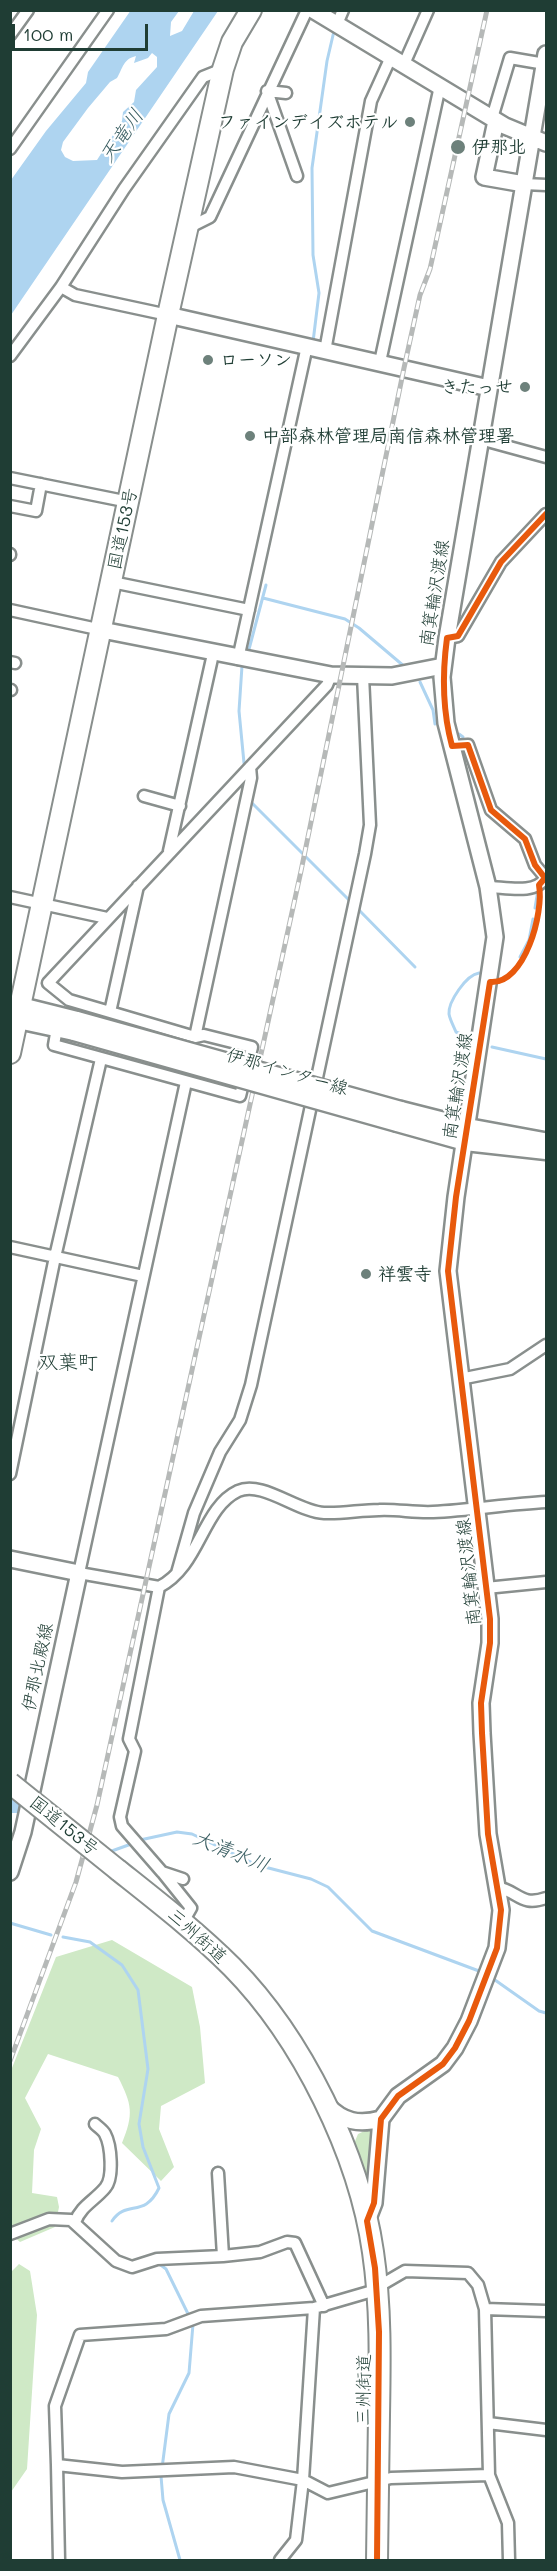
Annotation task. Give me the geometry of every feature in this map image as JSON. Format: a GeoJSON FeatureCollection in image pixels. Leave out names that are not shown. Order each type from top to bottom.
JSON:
{"type":"FeatureCollection","features":[{"type":"Feature","properties":{"kind":"highway","name":"国道153号"},"geometry":{"type":"LineString","coordinates":[[10,1053],[223,69],[232,42],[251,10]]}},
{"type":"Feature","properties":{"kind":"highway","name":"国道153号"},"geometry":{"type":"LineString","coordinates":[[10,1783],[118,1870]]}},
{"type":"Feature","properties":{"kind":"highway","name":"三州街道"},"geometry":{"type":"LineString","coordinates":[[118,1870],[183,1922],[233,1968],[276,2021],[311,2076],[345,2150],[367,2221],[376,2287],[380,2356],[377,2560]]}},
{"type":"Feature","properties":{"kind":"main road"},"geometry":{"type":"LineString","coordinates":[[313,10],[340,17],[398,61],[494,119],[540,139]]}},
{"type":"Feature","properties":{"kind":"main road","name":"南箕輪沢渡線"},"geometry":{"type":"LineString","coordinates":[[345,2150],[353,2133],[374,2121],[398,2096],[448,2058],[469,2021],[497,1948],[501,1910],[485,1810],[482,1733],[481,1703],[491,1631],[448,1271],[456,1197],[494,953],[494,920],[488,887],[446,723],[443,666],[524,184],[540,139],[546,59]]}},
{"type":"Feature","properties":{"kind":"main road"},"geometry":{"type":"LineString","coordinates":[[494,119],[484,177],[524,184]]}},
{"type":"Feature","properties":{"kind":"main road"},"geometry":{"type":"LineString","coordinates":[[168,315],[489,388]]}},
{"type":"Feature","properties":{"kind":"main road"},"geometry":{"type":"LineString","coordinates":[[102,630],[238,659],[331,675],[392,676],[443,666]]}},
{"type":"Feature","properties":{"kind":"main road","name":"伊那インター線"},"geometry":{"type":"LineString","coordinates":[[17,1017],[67,1024],[399,1117],[546,1151]]}},
{"type":"Feature","properties":{"kind":"main road","name":"伊那インター線"},"geometry":{"type":"LineString","coordinates":[[466,1134],[546,1141]]}},
{"type":"Feature","properties":{"kind":"main road"},"geometry":{"type":"LineString","coordinates":[[10,1559],[79,1574]]}},
{"type":"Feature","properties":{"kind":"main road","name":"伊那北殿線"},"geometry":{"type":"LineString","coordinates":[[10,1872],[28,1805],[79,1574]]}},
{"type":"Feature","properties":{"kind":"main road"},"geometry":{"type":"LineString","coordinates":[[323,2101],[346,2120],[374,2121],[374,2203],[367,2221]]}},
{"type":"Feature","properties":{"kind":"street"},"geometry":{"type":"LineString","coordinates":[[10,35],[28,10]]}},
{"type":"Feature","properties":{"kind":"street"},"geometry":{"type":"LineString","coordinates":[[10,149],[108,10]]}},
{"type":"Feature","properties":{"kind":"street"},"geometry":{"type":"LineString","coordinates":[[188,228],[210,217],[267,91],[307,10]]}},
{"type":"Feature","properties":{"kind":"street"},"geometry":{"type":"LineString","coordinates":[[325,351],[369,110],[428,10]]}},
{"type":"Feature","properties":{"kind":"street"},"geometry":{"type":"LineString","coordinates":[[494,119],[510,58],[546,59]]}},
{"type":"Feature","properties":{"kind":"street"},"geometry":{"type":"LineString","coordinates":[[10,356],[61,287],[124,189],[203,77],[223,69]]}},
{"type":"Feature","properties":{"kind":"street"},"geometry":{"type":"LineString","coordinates":[[380,362],[440,86]]}},
{"type":"Feature","properties":{"kind":"street"},"geometry":{"type":"LineString","coordinates":[[267,91],[286,93]]}},
{"type":"Feature","properties":{"kind":"street"},"geometry":{"type":"LineString","coordinates":[[267,91],[297,176]]}},
{"type":"Feature","properties":{"kind":"street"},"geometry":{"type":"LineString","coordinates":[[524,184],[546,185]]}},
{"type":"Feature","properties":{"kind":"street"},"geometry":{"type":"LineString","coordinates":[[61,287],[75,295],[168,315]]}},
{"type":"Feature","properties":{"kind":"street"},"geometry":{"type":"LineString","coordinates":[[238,659],[307,346]]}},
{"type":"Feature","properties":{"kind":"street"},"geometry":{"type":"LineString","coordinates":[[480,439],[546,457]]}},
{"type":"Feature","properties":{"kind":"street"},"geometry":{"type":"LineString","coordinates":[[10,478],[129,502]]}},
{"type":"Feature","properties":{"kind":"street"},"geometry":{"type":"LineString","coordinates":[[10,506],[36,511],[41,484]]}},
{"type":"Feature","properties":{"kind":"street"},"geometry":{"type":"LineString","coordinates":[[447,638],[458,636],[501,562],[546,514]]}},
{"type":"Feature","properties":{"kind":"street"},"geometry":{"type":"LineString","coordinates":[[112,582],[249,610]]}},
{"type":"Feature","properties":{"kind":"street"},"geometry":{"type":"LineString","coordinates":[[10,610],[102,630]]}},
{"type":"Feature","properties":{"kind":"street"},"geometry":{"type":"LineString","coordinates":[[169,851],[213,654]]}},
{"type":"Feature","properties":{"kind":"street"},"geometry":{"type":"LineString","coordinates":[[66,998],[67,1024],[54,1045],[240,1096],[252,1047],[204,1035],[195,1036],[110,1012],[66,998],[48,983],[169,851],[327,685],[331,675]]}},
{"type":"Feature","properties":{"kind":"street"},"geometry":{"type":"LineString","coordinates":[[176,1576],[194,1513],[220,1452],[240,1420],[251,1385],[365,854],[370,825],[363,676]]}},
{"type":"Feature","properties":{"kind":"street"},"geometry":{"type":"LineString","coordinates":[[452,746],[468,745],[490,810],[525,839],[535,865],[546,878],[539,885],[531,887],[488,887]]}},
{"type":"Feature","properties":{"kind":"street"},"geometry":{"type":"LineString","coordinates":[[195,1036],[251,778],[249,767]]}},
{"type":"Feature","properties":{"kind":"street"},"geometry":{"type":"LineString","coordinates":[[144,796],[180,806]]}},
{"type":"Feature","properties":{"kind":"street"},"geometry":{"type":"LineString","coordinates":[[110,1012],[138,886]]}},
{"type":"Feature","properties":{"kind":"street"},"geometry":{"type":"LineString","coordinates":[[10,897],[107,918]]}},
{"type":"Feature","properties":{"kind":"street"},"geometry":{"type":"LineString","coordinates":[[10,1474],[55,1257],[101,1059]]}},
{"type":"Feature","properties":{"kind":"street"},"geometry":{"type":"LineString","coordinates":[[186,1082],[140,1275],[79,1574],[159,1587],[176,1576],[188,1562],[202,1535],[228,1498],[243,1489],[260,1491],[306,1510],[324,1514],[381,1510],[432,1512],[546,1502]]}},
{"type":"Feature","properties":{"kind":"street"},"geometry":{"type":"LineString","coordinates":[[10,1247],[140,1275]]}},
{"type":"Feature","properties":{"kind":"street"},"geometry":{"type":"LineString","coordinates":[[460,1379],[510,1369],[546,1345]]}},
{"type":"Feature","properties":{"kind":"street"},"geometry":{"type":"LineString","coordinates":[[486,1588],[546,1582]]}},
{"type":"Feature","properties":{"kind":"street"},"geometry":{"type":"LineString","coordinates":[[159,1587],[129,1739],[135,1751],[134,1762],[120,1817],[122,1826],[191,1908],[183,1922]]}},
{"type":"Feature","properties":{"kind":"street"},"geometry":{"type":"LineString","coordinates":[[10,1797],[28,1805]]}},
{"type":"Feature","properties":{"kind":"street"},"geometry":{"type":"LineString","coordinates":[[162,1872],[183,1880]]}},
{"type":"Feature","properties":{"kind":"street"},"geometry":{"type":"LineString","coordinates":[[496,1887],[525,1901],[534,1902],[546,1898]]}},
{"type":"Feature","properties":{"kind":"street"},"geometry":{"type":"LineString","coordinates":[[75,2222],[79,2210],[106,2187],[110,2179],[108,2143],[104,2132],[95,2124]]}},
{"type":"Feature","properties":{"kind":"street"},"geometry":{"type":"LineString","coordinates":[[218,2173],[223,2256]]}},
{"type":"Feature","properties":{"kind":"street"},"geometry":{"type":"LineString","coordinates":[[10,2234],[49,2219],[75,2222],[116,2261],[126,2266],[157,2259],[260,2252],[287,2242],[295,2244],[319,2307],[296,2540],[280,2560]]}},
{"type":"Feature","properties":{"kind":"street"},"geometry":{"type":"LineString","coordinates":[[59,2560],[55,2406],[80,2335],[166,2329],[192,2319],[319,2307],[376,2287],[405,2271],[468,2273],[478,2285],[485,2309],[489,2475],[508,2523],[508,2560]]}},
{"type":"Feature","properties":{"kind":"street"},"geometry":{"type":"LineString","coordinates":[[485,2309],[546,2311]]}},
{"type":"Feature","properties":{"kind":"street"},"geometry":{"type":"LineString","coordinates":[[488,2424],[546,2430]]}},
{"type":"Feature","properties":{"kind":"street"},"geometry":{"type":"LineString","coordinates":[[57,2465],[122,2472],[234,2467],[303,2480],[328,2493],[391,2478],[489,2475]]}},
{"type":"Feature","properties":{"kind":"green space"},"geometry":{"type":"Polygon","coordinates":[[[112,1940],[192,1987],[200,2027],[205,2083],[161,2106],[159,2129],[174,2167],[161,2181],[122,2143],[130,2109],[118,2077],[48,2054],[25,2098],[41,2129],[34,2150],[32,2193],[57,2197],[59,2207],[55,2227],[20,2242],[11,2234],[10,2073],[56,1957],[112,1940]]]}},
{"type":"Feature","properties":{"kind":"green space"},"geometry":{"type":"Polygon","coordinates":[[[373,2127],[370,2197],[353,2146],[358,2134],[373,2127]]]}},
{"type":"Feature","properties":{"kind":"green space"},"geometry":{"type":"Polygon","coordinates":[[[19,2264],[30,2271],[37,2315],[27,2469],[11,2492],[10,2273],[19,2264]]]}},
{"type":"Feature","properties":{"kind":"water","name":"天竜川"},"geometry":{"type":"Polygon","coordinates":[[[131,10],[179,11],[171,22],[170,36],[182,31],[194,11],[218,11],[11,315],[11,180],[46,131],[86,83],[88,72],[131,10]],[[152,53],[148,58],[134,63],[136,56],[126,62],[117,78],[110,82],[88,108],[63,142],[61,150],[65,157],[73,161],[97,160],[122,121],[123,112],[134,102],[136,90],[157,67],[157,57],[152,53]]]}},
{"type":"Feature","properties":{"kind":"waterway"},"geometry":{"type":"LineString","coordinates":[[313,342],[319,293],[313,255],[312,168],[327,61],[334,31]]}},
{"type":"Feature","properties":{"kind":"waterway"},"geometry":{"type":"LineString","coordinates":[[248,653],[266,585]]}},
{"type":"Feature","properties":{"kind":"waterway"},"geometry":{"type":"LineString","coordinates":[[263,598],[345,619],[405,667]]}},
{"type":"Feature","properties":{"kind":"waterway"},"geometry":{"type":"LineString","coordinates":[[242,666],[239,711],[244,763]]}},
{"type":"Feature","properties":{"kind":"waterway"},"geometry":{"type":"LineString","coordinates":[[420,682],[433,710],[435,724]]}},
{"type":"Feature","properties":{"kind":"waterway"},"geometry":{"type":"LineString","coordinates":[[459,734],[463,737]]}},
{"type":"Feature","properties":{"kind":"waterway"},"geometry":{"type":"LineString","coordinates":[[244,783],[244,794]]}},
{"type":"Feature","properties":{"kind":"waterway"},"geometry":{"type":"LineString","coordinates":[[250,801],[351,902]]}},
{"type":"Feature","properties":{"kind":"waterway"},"geometry":{"type":"LineString","coordinates":[[490,816],[510,833]]}},
{"type":"Feature","properties":{"kind":"waterway"},"geometry":{"type":"LineString","coordinates":[[535,908],[538,890]]}},
{"type":"Feature","properties":{"kind":"waterway"},"geometry":{"type":"LineString","coordinates":[[357,908],[415,967]]}},
{"type":"Feature","properties":{"kind":"waterway"},"geometry":{"type":"LineString","coordinates":[[520,957],[529,940],[533,919]]}},
{"type":"Feature","properties":{"kind":"waterway"},"geometry":{"type":"LineString","coordinates":[[468,1037],[456,1032],[449,1009],[464,984],[479,973]]}},
{"type":"Feature","properties":{"kind":"waterway"},"geometry":{"type":"LineString","coordinates":[[492,1047],[546,1059]]}},
{"type":"Feature","properties":{"kind":"waterway"},"geometry":{"type":"LineString","coordinates":[[139,1271],[145,1245]]}},
{"type":"Feature","properties":{"kind":"waterway","name":"大清水川"},"geometry":{"type":"LineString","coordinates":[[10,1805],[22,1805]]}},
{"type":"Feature","properties":{"kind":"waterway","name":"大清水川"},"geometry":{"type":"LineString","coordinates":[[140,1840],[177,1832],[192,1834],[257,1865],[311,1879],[328,1887],[372,1931],[479,1971]]}},
{"type":"Feature","properties":{"kind":"waterway","name":"大清水川"},"geometry":{"type":"LineString","coordinates":[[109,1852],[134,1843]]}},
{"type":"Feature","properties":{"kind":"waterway"},"geometry":{"type":"LineString","coordinates":[[10,1923],[51,1935]]}},
{"type":"Feature","properties":{"kind":"waterway"},"geometry":{"type":"LineString","coordinates":[[63,1937],[90,1942],[122,1965],[138,1990],[148,2069],[139,2124],[143,2147],[159,2188],[147,2203],[124,2211],[112,2221]]}},
{"type":"Feature","properties":{"kind":"waterway","name":"大清水川"},"geometry":{"type":"LineString","coordinates":[[495,1980],[539,2011],[546,2013]]}},
{"type":"Feature","properties":{"kind":"waterway"},"geometry":{"type":"LineString","coordinates":[[158,2263],[166,2269],[193,2324],[189,2373],[169,2414],[161,2476],[163,2500],[180,2560]]}},
{"type":"Feature","properties":{"kind":"railway"},"geometry":{"type":"LineString","coordinates":[[10,2061],[76,1882],[97,1805],[301,871],[404,368],[420,295],[430,269],[487,10]]}},
{"type":"Feature","properties":{"kind":"cycle path"},"geometry":{"type":"LineString","coordinates":[[377,2560],[379,2332],[375,2268],[367,2221],[374,2203],[381,2119],[398,2096],[443,2064],[455,2048],[469,2021],[497,1948],[501,1910],[488,1834],[482,1733],[481,1703],[490,1643],[490,1619],[448,1271],[456,1197],[490,982],[502,980],[513,972],[530,945],[538,912],[539,885],[545,878],[535,865],[525,839],[491,810],[468,745],[452,746],[445,705],[445,652],[447,638],[458,636],[501,562],[546,514]]}},
{"type":"Feature","properties":{"kind":"place","name":"ファインデイズホテル"},"geometry":{"type":"Point","coordinates":[410,122]}},
{"type":"Feature","properties":{"kind":"place","name":"伊那北"},"geometry":{"type":"Point","coordinates":[458,147]}},
{"type":"Feature","properties":{"kind":"place","name":"ローソン"},"geometry":{"type":"Point","coordinates":[208,360]}},
{"type":"Feature","properties":{"kind":"place","name":"きたっせ"},"geometry":{"type":"Point","coordinates":[525,387]}},
{"type":"Feature","properties":{"kind":"place","name":"中部森林管理局南信森林管理署"},"geometry":{"type":"Point","coordinates":[250,436]}},
{"type":"Feature","properties":{"kind":"place","name":"祥雲寺"},"geometry":{"type":"Point","coordinates":[366,1274]}},
{"type":"Feature","properties":{"kind":"district","name":"双葉町"},"geometry":{"type":"Point","coordinates":[68,1363]}}]}
